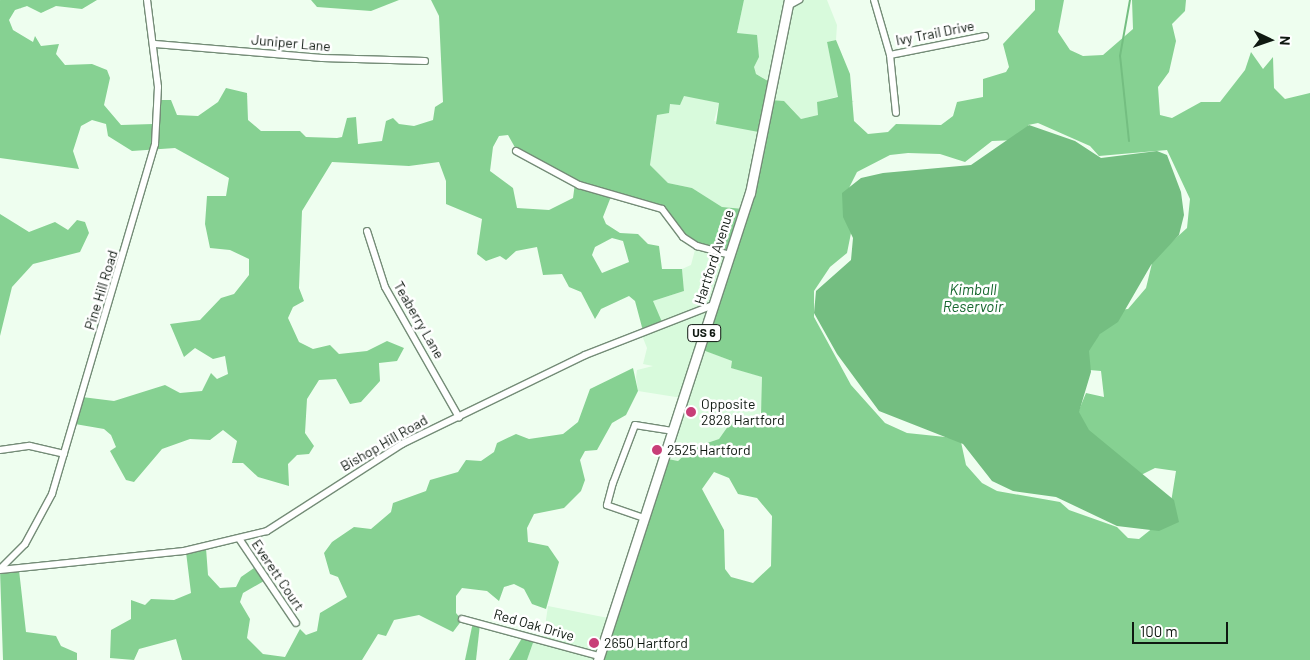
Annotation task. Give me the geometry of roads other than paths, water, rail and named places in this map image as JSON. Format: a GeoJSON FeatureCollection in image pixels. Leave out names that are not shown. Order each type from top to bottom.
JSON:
{"type":"FeatureCollection","features":[{"type":"Feature","properties":{"kind":"highway","name":"Hartford Avenue"},"geometry":{"type":"LineString","coordinates":[[598,658],[641,516],[731,255],[757,161],[788,3]]}},
{"type":"Feature","properties":{"kind":"street","name":"Pine Hill Road"},"geometry":{"type":"LineString","coordinates":[[0,569],[41,518],[64,454],[155,144],[155,44],[147,0]]}},
{"type":"Feature","properties":{"kind":"street"},"geometry":{"type":"LineString","coordinates":[[788,3],[799,0]]}},
{"type":"Feature","properties":{"kind":"street"},"geometry":{"type":"LineString","coordinates":[[874,0],[890,55],[896,113]]}},
{"type":"Feature","properties":{"kind":"street","name":"Ivy Trail Drive"},"geometry":{"type":"LineString","coordinates":[[890,55],[985,36]]}},
{"type":"Feature","properties":{"kind":"street","name":"Juniper Lane"},"geometry":{"type":"LineString","coordinates":[[155,44],[322,58],[425,61]]}},
{"type":"Feature","properties":{"kind":"street"},"geometry":{"type":"LineString","coordinates":[[516,150],[579,185],[662,209],[683,237],[697,246],[731,255]]}},
{"type":"Feature","properties":{"kind":"street","name":"Teaberry Lane"},"geometry":{"type":"LineString","coordinates":[[367,232],[385,287],[459,417]]}},
{"type":"Feature","properties":{"kind":"street","name":"Bishop Hill Road"},"geometry":{"type":"LineString","coordinates":[[0,569],[122,559],[240,540],[292,518],[355,472],[459,417],[594,351],[713,305]]}},
{"type":"Feature","properties":{"kind":"street"},"geometry":{"type":"LineString","coordinates":[[641,516],[607,505],[613,483],[635,425],[671,431]]}},
{"type":"Feature","properties":{"kind":"street"},"geometry":{"type":"LineString","coordinates":[[0,450],[30,446],[64,454]]}},
{"type":"Feature","properties":{"kind":"street","name":"Everett Court"},"geometry":{"type":"LineString","coordinates":[[240,540],[296,623]]}},
{"type":"Feature","properties":{"kind":"street","name":"Red Oak Drive"},"geometry":{"type":"LineString","coordinates":[[462,619],[598,658]]}},
{"type":"Feature","properties":{"kind":"water","name":"Kimball Reservoir"},"geometry":{"type":"Polygon","coordinates":[[[1029,125],[1075,141],[1101,158],[1157,151],[1167,155],[1181,192],[1184,215],[1179,235],[1151,265],[1118,322],[1100,334],[1089,351],[1091,372],[1079,412],[1089,430],[1174,500],[1179,522],[1159,531],[1117,526],[1056,497],[1013,491],[992,481],[963,444],[879,411],[837,354],[814,313],[816,291],[851,260],[853,238],[843,217],[842,193],[861,178],[883,173],[971,165],[1029,125]]]}},
{"type":"Feature","properties":{"kind":"waterway"},"geometry":{"type":"LineString","coordinates":[[1129,141],[1120,56],[1130,0]]}},
{"type":"Feature","properties":{"kind":"place","name":"Opposite 2828 Hartford"},"geometry":{"type":"Point","coordinates":[691,412]}},
{"type":"Feature","properties":{"kind":"place","name":"2525 Hartford"},"geometry":{"type":"Point","coordinates":[657,450]}},
{"type":"Feature","properties":{"kind":"place","name":"2650 Hartford"},"geometry":{"type":"Point","coordinates":[594,643]}}]}
